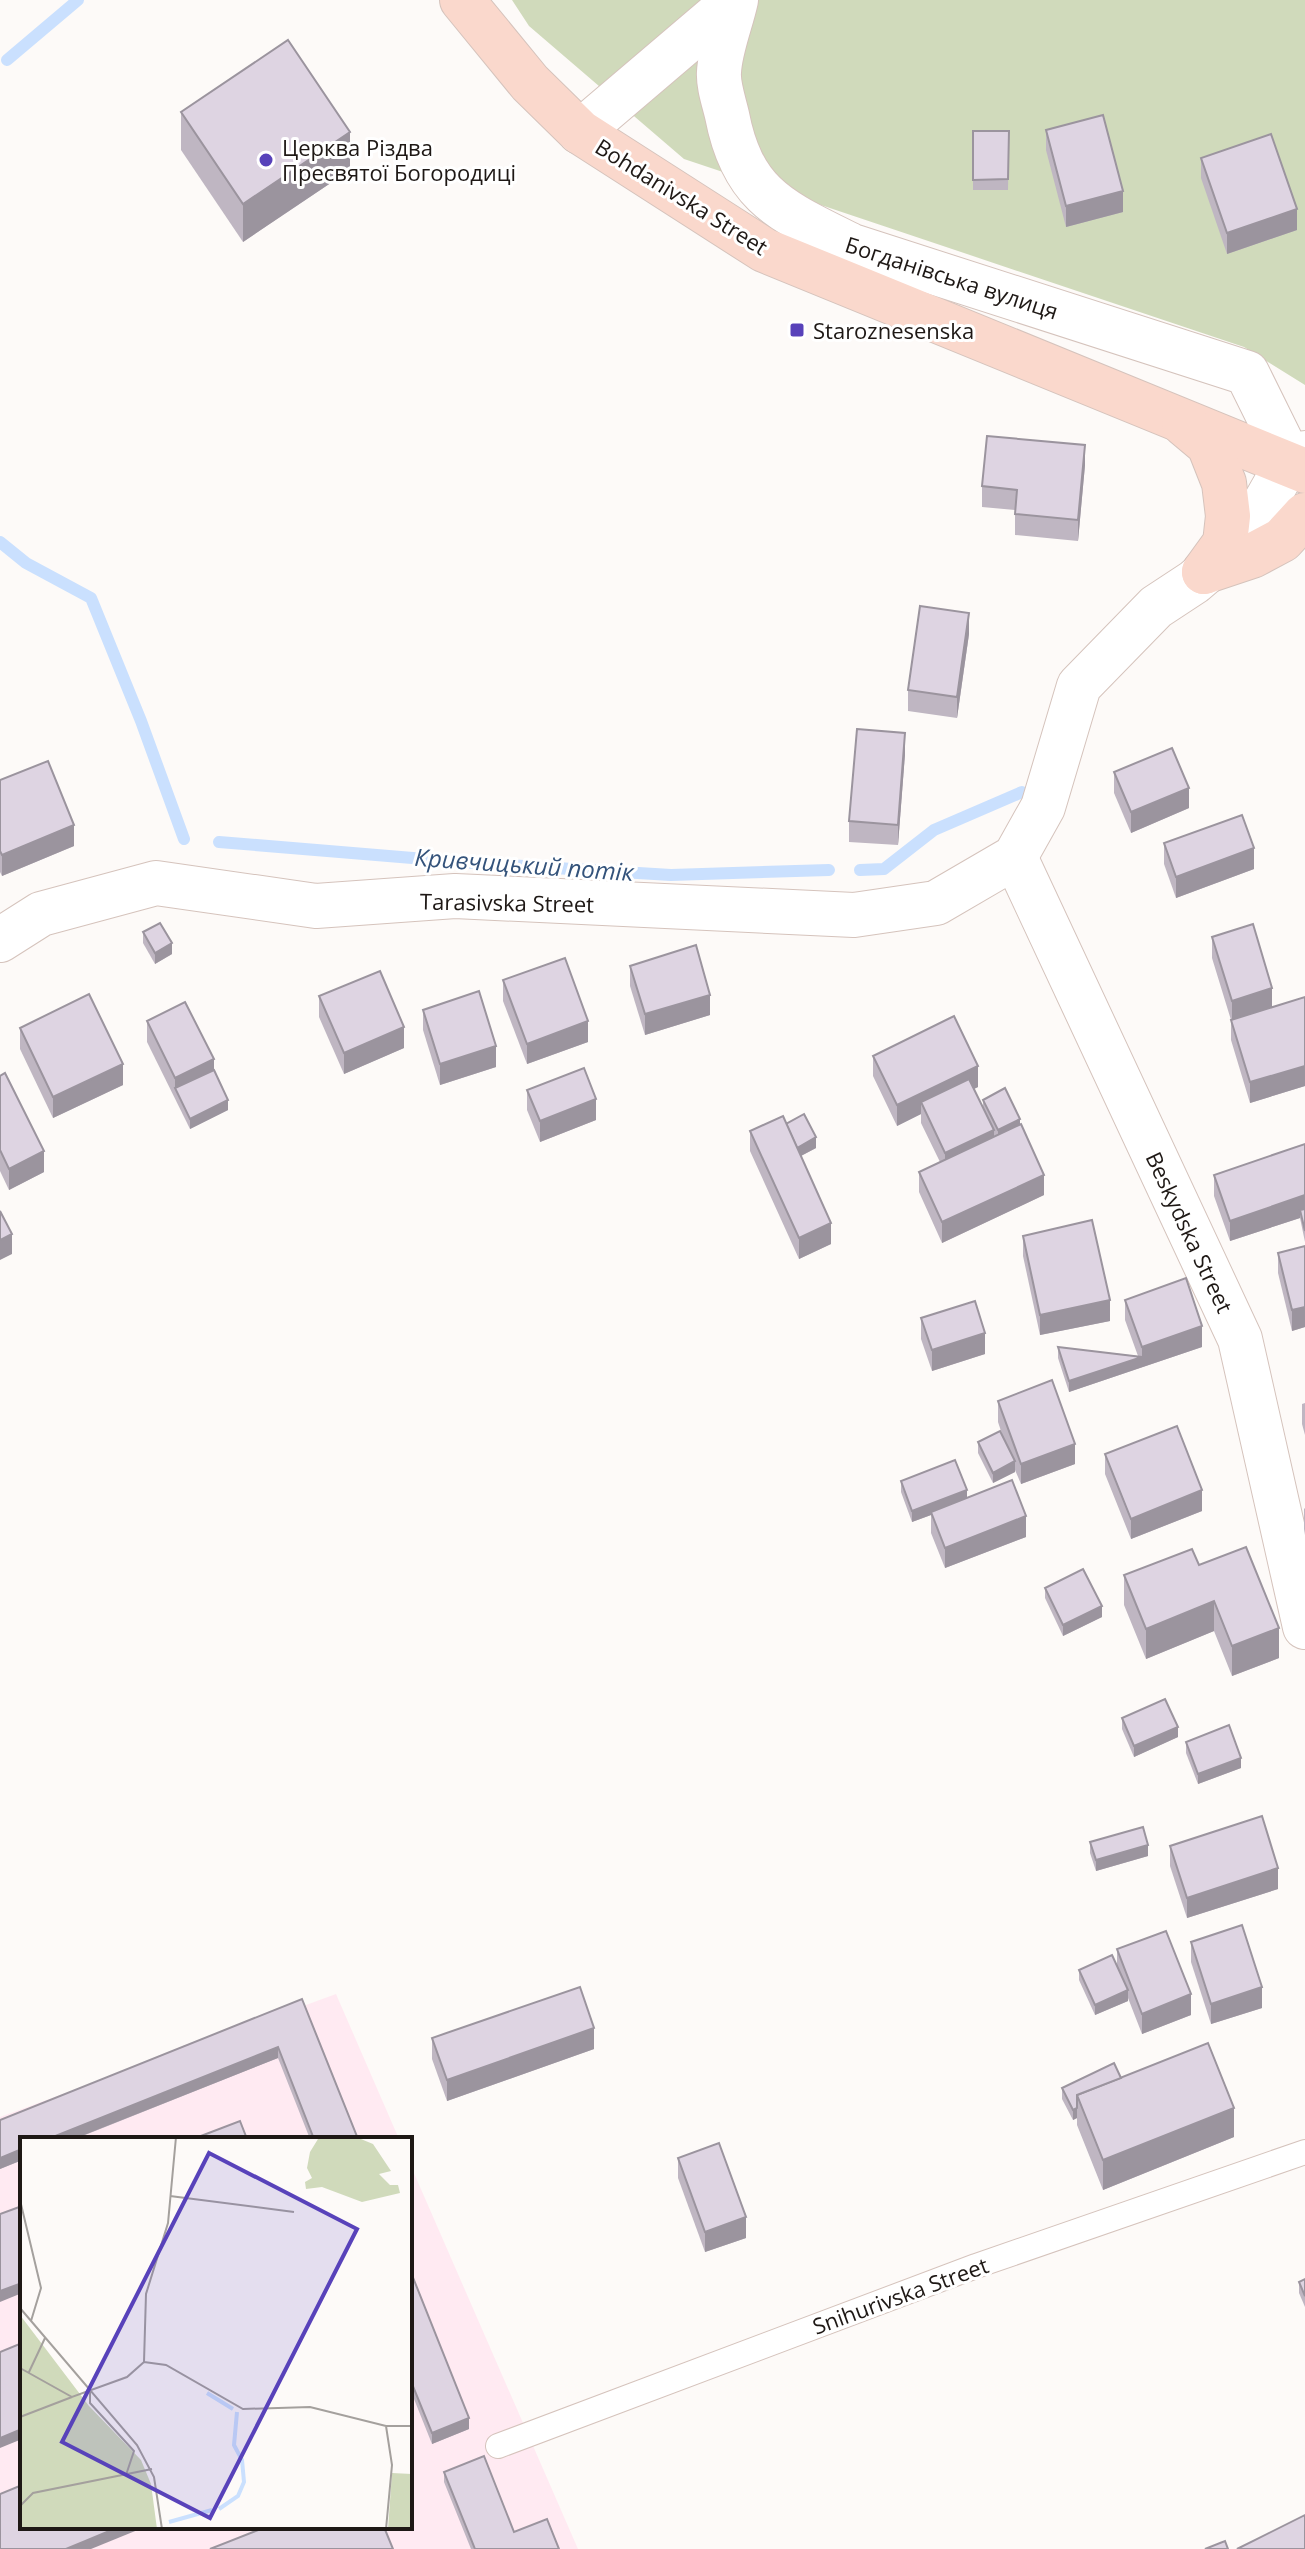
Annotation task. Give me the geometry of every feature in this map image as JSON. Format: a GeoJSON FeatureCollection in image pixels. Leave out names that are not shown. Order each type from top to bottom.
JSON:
{"type":"FeatureCollection","features":[{"type":"Feature","properties":{"kind":"main road","name":"Bohdanivska Street"},"geometry":{"type":"LineString","coordinates":[[462,0],[530,83],[580,132],[764,250],[1179,420],[1301,463]]}},
{"type":"Feature","properties":{"kind":"main road"},"geometry":{"type":"LineString","coordinates":[[1179,420],[1209,445],[1224,483],[1228,516],[1225,543],[1204,572]]}},
{"type":"Feature","properties":{"kind":"main road"},"geometry":{"type":"LineString","coordinates":[[1204,572],[1252,556],[1282,540],[1305,515]]}},
{"type":"Feature","properties":{"kind":"street"},"geometry":{"type":"LineString","coordinates":[[580,132],[736,0]]}},
{"type":"Feature","properties":{"kind":"street","name":"Богданівська вулиця"},"geometry":{"type":"LineString","coordinates":[[736,0],[719,73],[731,134],[745,172],[768,199],[852,246],[1247,373],[1301,463]]}},
{"type":"Feature","properties":{"kind":"street"},"geometry":{"type":"LineString","coordinates":[[1015,857],[1043,807],[1079,686],[1156,607],[1246,536],[1279,478],[1301,463]]}},
{"type":"Feature","properties":{"kind":"street","name":"Tarasivska Street"},"geometry":{"type":"LineString","coordinates":[[0,940],[41,914],[156,883],[316,906],[455,896],[854,915],[936,903],[1015,857]]}},
{"type":"Feature","properties":{"kind":"street","name":"Beskydska Street"},"geometry":{"type":"LineString","coordinates":[[1015,857],[1240,1339],[1305,1627]]}},
{"type":"Feature","properties":{"kind":"lane","name":"Snihurivska Street"},"geometry":{"type":"LineString","coordinates":[[498,2446],[976,2266],[1305,2152]]}},
{"type":"Feature","properties":{"kind":"shaded area"},"geometry":{"type":"Polygon","coordinates":[[[336,1994],[398,2137],[20,2137],[20,2529],[412,2529],[412,2169],[578,2549],[0,2549],[0,2117],[336,1994]]]}},
{"type":"Feature","properties":{"kind":"green space"},"geometry":{"type":"Polygon","coordinates":[[[512,0],[1305,0],[1305,385],[1244,347],[684,159],[529,26],[512,0]]]}},
{"type":"Feature","properties":{"kind":"building"},"geometry":{"type":"Polygon","coordinates":[[[288,40],[350,132],[243,204],[181,112],[288,40]]]}},
{"type":"Feature","properties":{"kind":"building"},"geometry":{"type":"Polygon","coordinates":[[[1103,115],[1123,191],[1066,206],[1046,130],[1103,115]]]}},
{"type":"Feature","properties":{"kind":"building"},"geometry":{"type":"Polygon","coordinates":[[[973,131],[1009,131],[1008,179],[973,180],[973,131]]]}},
{"type":"Feature","properties":{"kind":"building"},"geometry":{"type":"Polygon","coordinates":[[[1271,134],[1297,209],[1227,233],[1201,158],[1271,134]]]}},
{"type":"Feature","properties":{"kind":"building"},"geometry":{"type":"Polygon","coordinates":[[[987,436],[1085,445],[1078,520],[1015,514],[1017,490],[982,486],[987,436]]]}},
{"type":"Feature","properties":{"kind":"building"},"geometry":{"type":"Polygon","coordinates":[[[920,606],[969,613],[957,697],[908,690],[920,606]]]}},
{"type":"Feature","properties":{"kind":"building"},"geometry":{"type":"Polygon","coordinates":[[[857,729],[905,733],[898,825],[849,821],[857,729]]]}},
{"type":"Feature","properties":{"kind":"building"},"geometry":{"type":"Polygon","coordinates":[[[1172,748],[1189,788],[1131,812],[1114,772],[1172,748]]]}},
{"type":"Feature","properties":{"kind":"building"},"geometry":{"type":"Polygon","coordinates":[[[48,761],[74,825],[2,855],[0,780],[48,761]]]}},
{"type":"Feature","properties":{"kind":"building"},"geometry":{"type":"Polygon","coordinates":[[[1242,815],[1254,848],[1176,877],[1164,843],[1242,815]]]}},
{"type":"Feature","properties":{"kind":"building"},"geometry":{"type":"Polygon","coordinates":[[[160,923],[172,943],[155,953],[143,932],[160,923]]]}},
{"type":"Feature","properties":{"kind":"building"},"geometry":{"type":"Polygon","coordinates":[[[1253,924],[1272,988],[1232,1001],[1212,937],[1253,924]]]}},
{"type":"Feature","properties":{"kind":"building"},"geometry":{"type":"Polygon","coordinates":[[[696,945],[710,995],[645,1014],[630,966],[696,945]]]}},
{"type":"Feature","properties":{"kind":"building"},"geometry":{"type":"Polygon","coordinates":[[[565,958],[588,1021],[527,1044],[503,980],[565,958]]]}},
{"type":"Feature","properties":{"kind":"building"},"geometry":{"type":"Polygon","coordinates":[[[380,971],[404,1027],[344,1053],[319,996],[380,971]]]}},
{"type":"Feature","properties":{"kind":"building"},"geometry":{"type":"Polygon","coordinates":[[[479,991],[496,1046],[440,1064],[423,1010],[479,991]]]}},
{"type":"Feature","properties":{"kind":"building"},"geometry":{"type":"Polygon","coordinates":[[[89,994],[123,1064],[53,1097],[20,1028],[89,994]]]}},
{"type":"Feature","properties":{"kind":"building"},"geometry":{"type":"Polygon","coordinates":[[[1305,997],[1305,1066],[1250,1082],[1231,1020],[1305,997]]]}},
{"type":"Feature","properties":{"kind":"building"},"geometry":{"type":"Polygon","coordinates":[[[185,1002],[214,1059],[175,1078],[147,1021],[185,1002]]]}},
{"type":"Feature","properties":{"kind":"building"},"geometry":{"type":"Polygon","coordinates":[[[954,1016],[978,1066],[897,1105],[873,1056],[954,1016]]]}},
{"type":"Feature","properties":{"kind":"building"},"geometry":{"type":"Polygon","coordinates":[[[584,1068],[596,1099],[540,1121],[527,1090],[584,1068]]]}},
{"type":"Feature","properties":{"kind":"building"},"geometry":{"type":"Polygon","coordinates":[[[214,1070],[228,1100],[190,1119],[175,1088],[214,1070]]]}},
{"type":"Feature","properties":{"kind":"building"},"geometry":{"type":"Polygon","coordinates":[[[5,1073],[44,1151],[9,1169],[0,1150],[0,1076],[5,1073]]]}},
{"type":"Feature","properties":{"kind":"building"},"geometry":{"type":"Polygon","coordinates":[[[969,1079],[994,1130],[945,1153],[921,1102],[969,1079]]]}},
{"type":"Feature","properties":{"kind":"building"},"geometry":{"type":"Polygon","coordinates":[[[1005,1088],[1020,1119],[998,1130],[983,1100],[1005,1088]]]}},
{"type":"Feature","properties":{"kind":"building"},"geometry":{"type":"Polygon","coordinates":[[[804,1114],[816,1137],[797,1148],[786,1124],[804,1114]]]}},
{"type":"Feature","properties":{"kind":"building"},"geometry":{"type":"Polygon","coordinates":[[[783,1116],[831,1223],[799,1238],[750,1131],[783,1116]]]}},
{"type":"Feature","properties":{"kind":"building"},"geometry":{"type":"Polygon","coordinates":[[[1021,1124],[1044,1175],[942,1222],[919,1172],[1021,1124]]]}},
{"type":"Feature","properties":{"kind":"building"},"geometry":{"type":"Polygon","coordinates":[[[1305,1144],[1305,1195],[1230,1221],[1214,1175],[1305,1144]]]}},
{"type":"Feature","properties":{"kind":"building"},"geometry":{"type":"Polygon","coordinates":[[[1305,1209],[1305,1231],[1300,1210],[1305,1209]]]}},
{"type":"Feature","properties":{"kind":"building"},"geometry":{"type":"Polygon","coordinates":[[[0,1211],[12,1234],[0,1240],[0,1211]]]}},
{"type":"Feature","properties":{"kind":"building"},"geometry":{"type":"Polygon","coordinates":[[[1092,1220],[1110,1300],[1040,1315],[1023,1236],[1092,1220]]]}},
{"type":"Feature","properties":{"kind":"building"},"geometry":{"type":"Polygon","coordinates":[[[1305,1246],[1305,1307],[1292,1310],[1278,1253],[1305,1246]]]}},
{"type":"Feature","properties":{"kind":"building"},"geometry":{"type":"Polygon","coordinates":[[[1186,1278],[1202,1326],[1142,1347],[1125,1300],[1186,1278]]]}},
{"type":"Feature","properties":{"kind":"building"},"geometry":{"type":"Polygon","coordinates":[[[975,1301],[985,1333],[932,1350],[921,1318],[975,1301]]]}},
{"type":"Feature","properties":{"kind":"building"},"geometry":{"type":"Polygon","coordinates":[[[1058,1347],[1142,1357],[1069,1381],[1058,1347]]]}},
{"type":"Feature","properties":{"kind":"building"},"geometry":{"type":"Polygon","coordinates":[[[1052,1380],[1075,1444],[1021,1464],[998,1401],[1052,1380]]]}},
{"type":"Feature","properties":{"kind":"building"},"geometry":{"type":"Polygon","coordinates":[[[1177,1426],[1202,1490],[1131,1519],[1105,1454],[1177,1426]]]}},
{"type":"Feature","properties":{"kind":"building"},"geometry":{"type":"Polygon","coordinates":[[[1000,1431],[1015,1461],[993,1473],[978,1442],[1000,1431]]]}},
{"type":"Feature","properties":{"kind":"building"},"geometry":{"type":"Polygon","coordinates":[[[955,1460],[967,1490],[912,1511],[901,1481],[955,1460]]]}},
{"type":"Feature","properties":{"kind":"building"},"geometry":{"type":"Polygon","coordinates":[[[1012,1480],[1026,1516],[945,1548],[931,1512],[1012,1480]]]}},
{"type":"Feature","properties":{"kind":"building"},"geometry":{"type":"Polygon","coordinates":[[[1246,1547],[1279,1628],[1232,1646],[1214,1601],[1146,1629],[1124,1575],[1192,1549],[1199,1565],[1246,1547]]]}},
{"type":"Feature","properties":{"kind":"building"},"geometry":{"type":"Polygon","coordinates":[[[1083,1569],[1102,1606],[1063,1625],[1045,1588],[1083,1569]]]}},
{"type":"Feature","properties":{"kind":"building"},"geometry":{"type":"Polygon","coordinates":[[[1165,1699],[1178,1727],[1134,1746],[1122,1718],[1165,1699]]]}},
{"type":"Feature","properties":{"kind":"building"},"geometry":{"type":"Polygon","coordinates":[[[1229,1725],[1241,1758],[1198,1774],[1186,1742],[1229,1725]]]}},
{"type":"Feature","properties":{"kind":"building"},"geometry":{"type":"Polygon","coordinates":[[[1262,1816],[1278,1868],[1187,1898],[1170,1846],[1262,1816]]]}},
{"type":"Feature","properties":{"kind":"building"},"geometry":{"type":"Polygon","coordinates":[[[1143,1827],[1148,1845],[1096,1860],[1090,1842],[1143,1827]]]}},
{"type":"Feature","properties":{"kind":"building"},"geometry":{"type":"Polygon","coordinates":[[[1242,1925],[1262,1987],[1211,2004],[1191,1942],[1242,1925]]]}},
{"type":"Feature","properties":{"kind":"building"},"geometry":{"type":"Polygon","coordinates":[[[1166,1931],[1191,1994],[1142,2014],[1117,1949],[1166,1931]]]}},
{"type":"Feature","properties":{"kind":"building"},"geometry":{"type":"Polygon","coordinates":[[[1112,1955],[1128,1990],[1095,2005],[1079,1970],[1112,1955]]]}},
{"type":"Feature","properties":{"kind":"building"},"geometry":{"type":"Polygon","coordinates":[[[580,1987],[594,2028],[447,2080],[432,2038],[580,1987]]]}},
{"type":"Feature","properties":{"kind":"building"},"geometry":{"type":"Polygon","coordinates":[[[302,1999],[357,2137],[313,2137],[278,2047],[53,2137],[20,2137],[20,2150],[0,2158],[0,2120],[302,1999]]]}},
{"type":"Feature","properties":{"kind":"building"},"geometry":{"type":"Polygon","coordinates":[[[1208,2043],[1234,2108],[1103,2160],[1077,2095],[1208,2043]]]}},
{"type":"Feature","properties":{"kind":"building"},"geometry":{"type":"Polygon","coordinates":[[[1114,2063],[1121,2078],[1077,2095],[1077,2108],[1073,2110],[1062,2088],[1114,2063]]]}},
{"type":"Feature","properties":{"kind":"building"},"geometry":{"type":"Polygon","coordinates":[[[240,2121],[246,2137],[198,2137],[240,2121]]]}},
{"type":"Feature","properties":{"kind":"building"},"geometry":{"type":"Polygon","coordinates":[[[719,2143],[746,2217],[705,2232],[678,2158],[719,2143]]]}},
{"type":"Feature","properties":{"kind":"building"},"geometry":{"type":"Polygon","coordinates":[[[20,2207],[20,2284],[0,2291],[0,2214],[20,2207]]]}},
{"type":"Feature","properties":{"kind":"building"},"geometry":{"type":"Polygon","coordinates":[[[412,2275],[469,2418],[432,2433],[412,2384],[412,2275]]]}},
{"type":"Feature","properties":{"kind":"building"},"geometry":{"type":"Polygon","coordinates":[[[1305,2279],[1305,2296],[1299,2282],[1305,2279]]]}},
{"type":"Feature","properties":{"kind":"building"},"geometry":{"type":"Polygon","coordinates":[[[20,2344],[20,2430],[0,2438],[0,2352],[20,2344]]]}},
{"type":"Feature","properties":{"kind":"building"},"geometry":{"type":"Polygon","coordinates":[[[484,2456],[514,2532],[547,2519],[559,2549],[475,2549],[444,2472],[484,2456]]]}},
{"type":"Feature","properties":{"kind":"building"},"geometry":{"type":"Polygon","coordinates":[[[20,2486],[20,2529],[114,2529],[66,2549],[0,2549],[0,2494],[20,2486]]]}},
{"type":"Feature","properties":{"kind":"building"},"geometry":{"type":"Polygon","coordinates":[[[1305,2515],[1305,2549],[1237,2549],[1305,2515]]]}},
{"type":"Feature","properties":{"kind":"building"},"geometry":{"type":"Polygon","coordinates":[[[261,2529],[385,2529],[393,2549],[210,2549],[261,2529]]]}},
{"type":"Feature","properties":{"kind":"building"},"geometry":{"type":"Polygon","coordinates":[[[1225,2541],[1228,2549],[1205,2549],[1225,2541]]]}},
{"type":"Feature","properties":{"kind":"waterway","name":"Кривчицький потік"},"geometry":{"type":"LineString","coordinates":[[7,60],[78,0]]}},
{"type":"Feature","properties":{"kind":"waterway","name":"Кривчицький потік"},"geometry":{"type":"LineString","coordinates":[[0,542],[26,563],[91,598],[184,839]]}},
{"type":"Feature","properties":{"kind":"waterway","name":"Кривчицький потік"},"geometry":{"type":"LineString","coordinates":[[860,870],[884,869],[934,830],[1022,792]]}},
{"type":"Feature","properties":{"kind":"waterway","name":"Кривчицький потік"},"geometry":{"type":"LineString","coordinates":[[219,842],[473,863],[671,875],[829,870]]}},
{"type":"Feature","properties":{"kind":"place","name":"Церква Різдва Пресвятої Богородиці"},"geometry":{"type":"Point","coordinates":[266,160]}},
{"type":"Feature","properties":{"kind":"place","name":"Staroznesenska"},"geometry":{"type":"Point","coordinates":[797,330]}}]}
